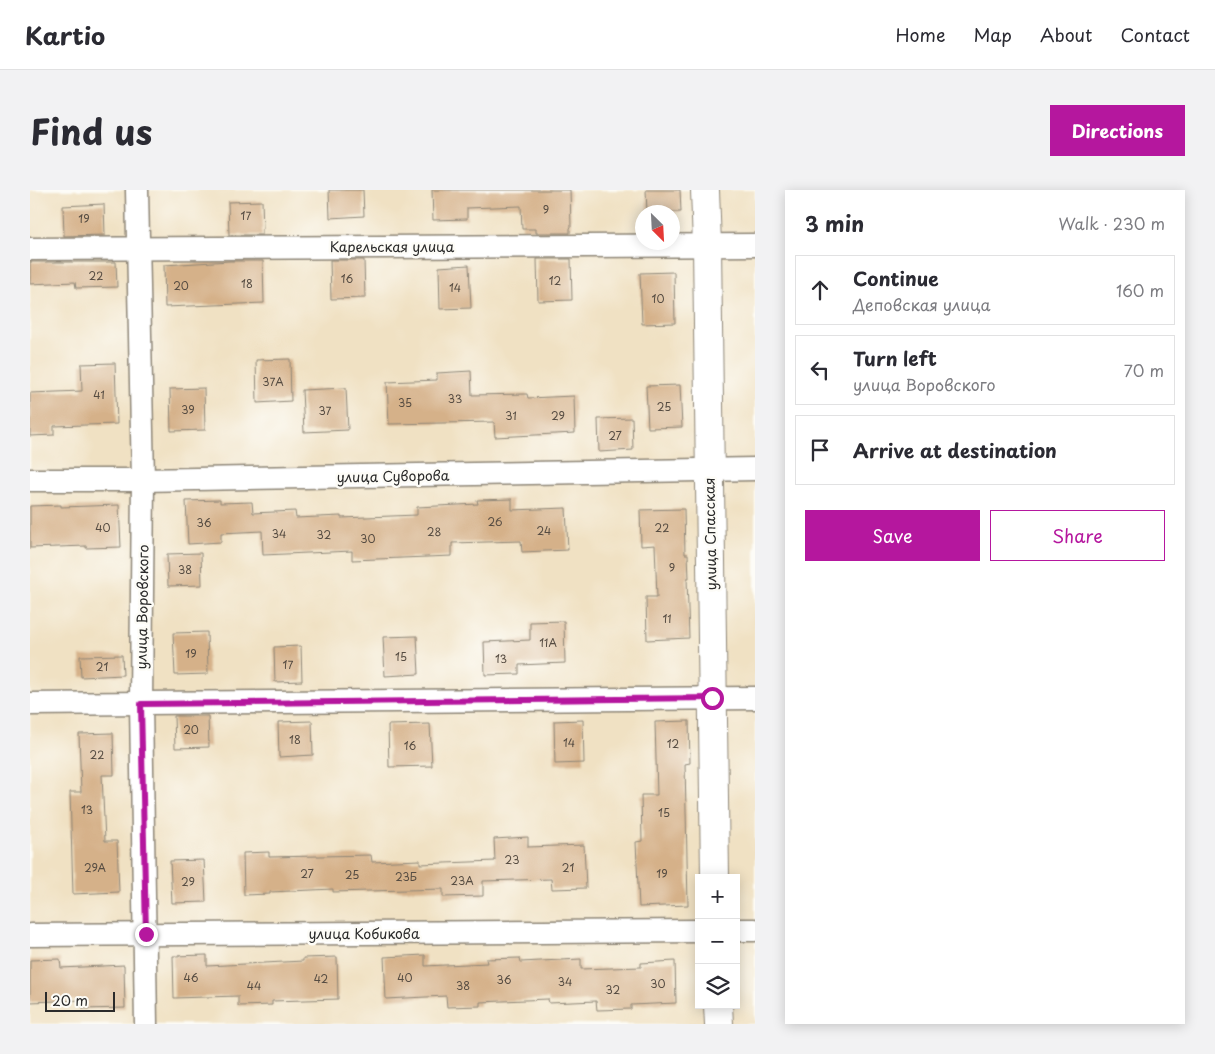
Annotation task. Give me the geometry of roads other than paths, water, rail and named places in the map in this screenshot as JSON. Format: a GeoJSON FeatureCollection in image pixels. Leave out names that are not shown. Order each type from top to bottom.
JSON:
{"type":"FeatureCollection","features":[{"type":"Feature","properties":{"kind":"street","name":"улица Воровского"},"geometry":{"type":"LineString","coordinates":[[137,190],[143,480],[141,704],[146,1024]]}},
{"type":"Feature","properties":{"kind":"street","name":"улица Спасская"},"geometry":{"type":"LineString","coordinates":[[705,190],[715,874]]}},
{"type":"Feature","properties":{"kind":"street","name":"Карельская улица"},"geometry":{"type":"LineString","coordinates":[[30,249],[139,247],[755,246]]}},
{"type":"Feature","properties":{"kind":"street","name":"улица Суворова"},"geometry":{"type":"LineString","coordinates":[[30,480],[143,480],[755,469]]}},
{"type":"Feature","properties":{"kind":"street"},"geometry":{"type":"LineString","coordinates":[[30,704],[755,698]]}},
{"type":"Feature","properties":{"kind":"street","name":"улица Кобикова"},"geometry":{"type":"LineString","coordinates":[[30,935],[695,930]]}},
{"type":"Feature","properties":{"kind":"street"},"geometry":{"type":"LineString","coordinates":[[740,930],[755,930]]}},
{"type":"Feature","properties":{"kind":"street"},"geometry":{"type":"LineString","coordinates":[[718,1009],[719,1024]]}}]}
